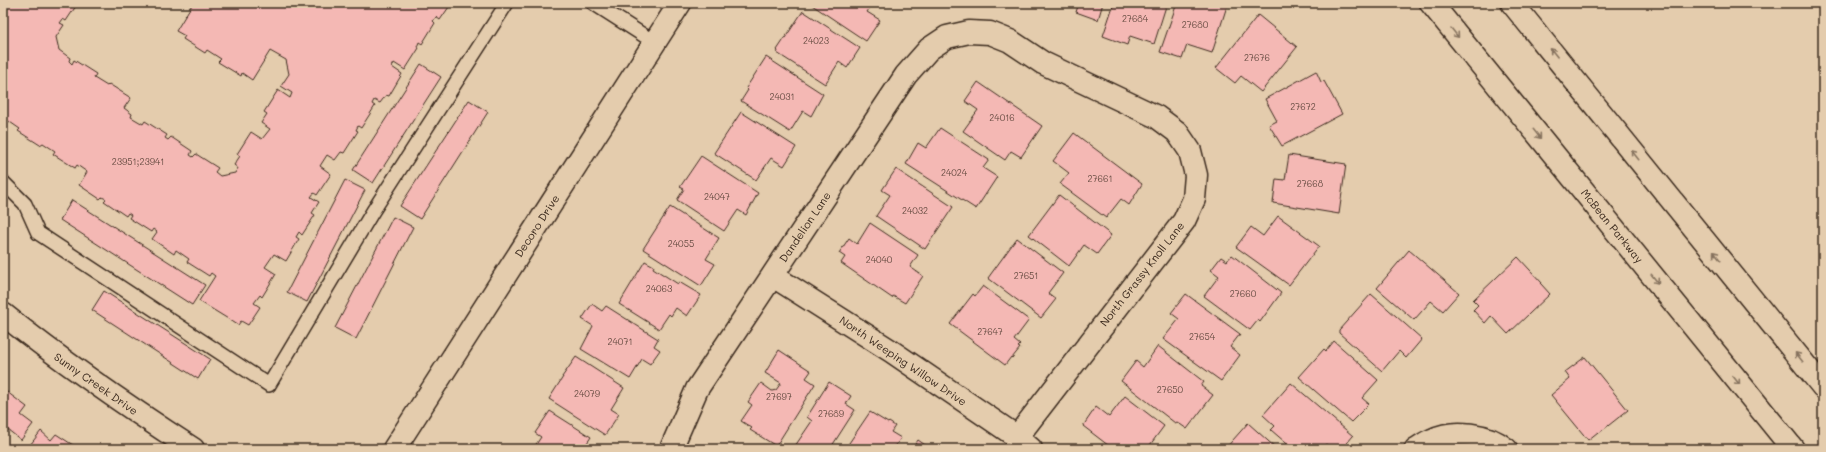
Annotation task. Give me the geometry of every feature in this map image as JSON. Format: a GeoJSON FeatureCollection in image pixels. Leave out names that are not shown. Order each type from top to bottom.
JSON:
{"type":"FeatureCollection","features":[{"type":"Feature","properties":{"kind":"street","name":"Decoro Drive"},"geometry":{"type":"LineString","coordinates":[[394,449],[680,3]]}},
{"type":"Feature","properties":{"kind":"street","name":"McBean Parkway"},"geometry":{"type":"LineString","coordinates":[[1431,3],[1793,449]]}},
{"type":"Feature","properties":{"kind":"street"},"geometry":{"type":"LineString","coordinates":[[1512,3],[1823,387]]}},
{"type":"Feature","properties":{"kind":"street","name":"Dandelion Lane"},"geometry":{"type":"LineString","coordinates":[[671,449],[697,388],[906,75],[929,49],[947,37],[968,32]]}},
{"type":"Feature","properties":{"kind":"street","name":"North Grassy Knoll Lane"},"geometry":{"type":"LineString","coordinates":[[968,32],[990,33],[1010,41],[1043,63],[1157,117],[1177,132],[1190,151],[1196,175],[1194,199],[1184,221],[1024,443]]}},
{"type":"Feature","properties":{"kind":"street","name":"North Weeping Willow Drive"},"geometry":{"type":"LineString","coordinates":[[773,276],[891,351],[1024,443]]}},
{"type":"Feature","properties":{"kind":"street","name":"Sunny Creek Drive"},"geometry":{"type":"LineString","coordinates":[[3,314],[44,347],[121,402],[193,449]]}},
{"type":"Feature","properties":{"kind":"street"},"geometry":{"type":"LineString","coordinates":[[1416,449],[1433,439],[1457,434],[1480,436],[1501,445],[1506,449]]}},
{"type":"Feature","properties":{"kind":"lane"},"geometry":{"type":"LineString","coordinates":[[3,182],[26,204],[38,233],[269,385],[373,211],[507,3]]}},
{"type":"Feature","properties":{"kind":"lane"},"geometry":{"type":"LineString","coordinates":[[593,3],[654,42]]}},
{"type":"Feature","properties":{"kind":"building"},"geometry":{"type":"Polygon","coordinates":[[[3,3],[78,3],[66,21],[63,19],[60,23],[64,25],[56,37],[59,50],[70,58],[69,61],[72,64],[74,60],[96,74],[94,78],[107,86],[109,84],[131,98],[124,108],[132,114],[131,117],[143,124],[145,121],[167,135],[165,138],[168,140],[171,137],[192,151],[190,155],[193,157],[196,154],[218,168],[215,172],[220,176],[235,173],[238,168],[234,165],[240,156],[237,154],[251,132],[262,139],[270,129],[261,123],[267,114],[264,112],[278,90],[290,98],[292,93],[281,86],[289,74],[286,60],[270,51],[252,80],[242,73],[241,76],[218,62],[221,59],[207,50],[205,53],[183,39],[185,36],[176,31],[193,3],[293,3],[301,8],[303,3],[451,4],[440,20],[436,17],[433,21],[435,23],[422,44],[419,42],[417,47],[419,48],[405,70],[394,63],[392,67],[402,74],[389,96],[386,95],[380,103],[374,100],[372,104],[375,106],[361,128],[358,126],[356,130],[358,131],[344,153],[341,152],[335,160],[327,155],[320,166],[331,174],[317,195],[314,193],[311,197],[319,202],[312,213],[315,215],[302,235],[299,232],[296,237],[299,239],[286,261],[274,254],[265,267],[276,274],[262,297],[260,295],[254,303],[260,307],[248,325],[241,321],[238,325],[199,301],[215,276],[211,273],[209,276],[187,262],[189,259],[176,250],[174,254],[152,239],[157,232],[153,229],[151,232],[129,218],[131,215],[128,213],[126,216],[104,201],[106,199],[102,197],[100,199],[79,185],[87,172],[77,165],[75,168],[53,154],[55,151],[43,143],[40,145],[18,131],[20,129],[7,120],[5,122],[3,121],[3,3]]]}},
{"type":"Feature","properties":{"kind":"building"},"geometry":{"type":"Polygon","coordinates":[[[809,3],[870,3],[871,6],[867,12],[880,20],[866,41],[809,3]]]}},
{"type":"Feature","properties":{"kind":"building"},"geometry":{"type":"Polygon","coordinates":[[[1079,3],[1103,3],[1098,20],[1076,12],[1079,3]]]}},
{"type":"Feature","properties":{"kind":"building"},"geometry":{"type":"Polygon","coordinates":[[[1114,3],[1167,3],[1154,44],[1130,36],[1127,45],[1103,36],[1114,3]]]}},
{"type":"Feature","properties":{"kind":"building"},"geometry":{"type":"Polygon","coordinates":[[[1177,3],[1219,3],[1227,6],[1212,53],[1187,45],[1182,59],[1160,52],[1177,3]]]}},
{"type":"Feature","properties":{"kind":"building"},"geometry":{"type":"Polygon","coordinates":[[[803,11],[860,48],[847,68],[839,62],[825,84],[777,53],[777,50],[803,11]]]}},
{"type":"Feature","properties":{"kind":"building"},"geometry":{"type":"Polygon","coordinates":[[[1258,15],[1297,47],[1261,92],[1241,76],[1235,83],[1216,68],[1258,15]]]}},
{"type":"Feature","properties":{"kind":"building"},"geometry":{"type":"Polygon","coordinates":[[[766,57],[823,94],[811,116],[803,111],[790,132],[741,101],[748,90],[746,88],[766,57]]]}},
{"type":"Feature","properties":{"kind":"building"},"geometry":{"type":"Polygon","coordinates":[[[421,64],[441,77],[373,183],[353,170],[421,64]]]}},
{"type":"Feature","properties":{"kind":"building"},"geometry":{"type":"Polygon","coordinates":[[[1316,71],[1321,82],[1324,81],[1342,114],[1282,146],[1269,125],[1277,121],[1265,99],[1316,71]]]}},
{"type":"Feature","properties":{"kind":"building"},"geometry":{"type":"Polygon","coordinates":[[[978,82],[1042,126],[1021,157],[1011,151],[1005,160],[963,131],[978,110],[965,101],[978,82]]]}},
{"type":"Feature","properties":{"kind":"building"},"geometry":{"type":"Polygon","coordinates":[[[469,100],[488,112],[420,219],[400,206],[469,100]]]}},
{"type":"Feature","properties":{"kind":"building"},"geometry":{"type":"Polygon","coordinates":[[[741,112],[796,147],[784,166],[771,158],[756,180],[714,153],[741,112]]]}},
{"type":"Feature","properties":{"kind":"building"},"geometry":{"type":"Polygon","coordinates":[[[940,128],[989,160],[983,168],[997,177],[976,209],[906,164],[918,143],[926,148],[940,128]]]}},
{"type":"Feature","properties":{"kind":"building"},"geometry":{"type":"Polygon","coordinates":[[[1074,133],[1142,184],[1129,205],[1121,199],[1106,218],[1060,184],[1069,173],[1053,161],[1074,133]]]}},
{"type":"Feature","properties":{"kind":"building"},"geometry":{"type":"Polygon","coordinates":[[[1289,155],[1346,164],[1339,214],[1273,203],[1276,179],[1285,180],[1289,155]]]}},
{"type":"Feature","properties":{"kind":"building"},"geometry":{"type":"Polygon","coordinates":[[[701,156],[758,193],[746,215],[738,210],[724,231],[677,200],[684,189],[680,187],[701,156]]]}},
{"type":"Feature","properties":{"kind":"building"},"geometry":{"type":"Polygon","coordinates":[[[896,169],[953,207],[925,249],[876,216],[890,195],[882,190],[896,169]]]}},
{"type":"Feature","properties":{"kind":"building"},"geometry":{"type":"Polygon","coordinates":[[[345,180],[365,190],[307,302],[287,292],[345,180]]]}},
{"type":"Feature","properties":{"kind":"building"},"geometry":{"type":"Polygon","coordinates":[[[1059,195],[1111,235],[1097,254],[1084,245],[1069,266],[1029,235],[1059,195]]]}},
{"type":"Feature","properties":{"kind":"building"},"geometry":{"type":"Polygon","coordinates":[[[72,200],[205,285],[192,305],[60,220],[72,200]]]}},
{"type":"Feature","properties":{"kind":"building"},"geometry":{"type":"Polygon","coordinates":[[[670,207],[719,238],[706,259],[715,264],[701,286],[643,249],[670,207]]]}},
{"type":"Feature","properties":{"kind":"building"},"geometry":{"type":"Polygon","coordinates":[[[1278,216],[1319,246],[1289,285],[1236,247],[1251,227],[1263,236],[1278,216]]]}},
{"type":"Feature","properties":{"kind":"building"},"geometry":{"type":"Polygon","coordinates":[[[393,217],[413,227],[356,339],[335,328],[393,217]]]}},
{"type":"Feature","properties":{"kind":"building"},"geometry":{"type":"Polygon","coordinates":[[[870,223],[918,255],[910,267],[923,276],[905,303],[893,296],[892,298],[841,263],[845,257],[839,253],[849,238],[857,244],[870,223]]]}},
{"type":"Feature","properties":{"kind":"building"},"geometry":{"type":"Polygon","coordinates":[[[1017,238],[1063,273],[1048,293],[1056,299],[1041,318],[988,278],[1017,238]]]}},
{"type":"Feature","properties":{"kind":"building"},"geometry":{"type":"Polygon","coordinates":[[[1409,250],[1459,293],[1443,311],[1431,301],[1414,320],[1377,288],[1409,250]]]}},
{"type":"Feature","properties":{"kind":"building"},"geometry":{"type":"Polygon","coordinates":[[[1232,255],[1281,293],[1260,322],[1258,320],[1250,330],[1204,296],[1219,276],[1211,270],[1221,257],[1227,261],[1232,255]]]}},
{"type":"Feature","properties":{"kind":"building"},"geometry":{"type":"Polygon","coordinates":[[[1518,257],[1550,294],[1508,334],[1491,316],[1485,323],[1473,310],[1478,305],[1473,300],[1518,257]]]}},
{"type":"Feature","properties":{"kind":"building"},"geometry":{"type":"Polygon","coordinates":[[[645,261],[678,284],[679,282],[701,295],[687,316],[676,308],[671,316],[669,314],[659,329],[619,304],[645,261]]]}},
{"type":"Feature","properties":{"kind":"building"},"geometry":{"type":"Polygon","coordinates":[[[983,286],[1029,320],[1014,340],[1020,345],[1018,347],[1020,348],[1005,365],[950,324],[973,294],[975,296],[983,286]]]}},
{"type":"Feature","properties":{"kind":"building"},"geometry":{"type":"Polygon","coordinates":[[[104,291],[210,359],[198,379],[92,310],[104,291]]]}},
{"type":"Feature","properties":{"kind":"building"},"geometry":{"type":"Polygon","coordinates":[[[1186,294],[1240,334],[1230,347],[1240,355],[1221,381],[1163,339],[1179,319],[1171,313],[1186,294]]]}},
{"type":"Feature","properties":{"kind":"building"},"geometry":{"type":"Polygon","coordinates":[[[1371,294],[1422,339],[1406,358],[1399,351],[1382,371],[1339,333],[1339,330],[1371,294]]]}},
{"type":"Feature","properties":{"kind":"building"},"geometry":{"type":"Polygon","coordinates":[[[592,304],[602,311],[606,306],[658,339],[654,346],[660,350],[650,364],[642,359],[630,379],[581,349],[593,326],[582,319],[592,304]]]}},
{"type":"Feature","properties":{"kind":"building"},"geometry":{"type":"Polygon","coordinates":[[[1334,341],[1378,380],[1362,398],[1369,404],[1351,422],[1299,377],[1324,349],[1326,351],[1334,341]]]}},
{"type":"Feature","properties":{"kind":"building"},"geometry":{"type":"Polygon","coordinates":[[[1158,346],[1204,382],[1201,386],[1213,395],[1187,429],[1177,422],[1175,423],[1121,381],[1136,361],[1143,367],[1158,346]]]}},
{"type":"Feature","properties":{"kind":"building"},"geometry":{"type":"Polygon","coordinates":[[[779,350],[811,371],[806,378],[815,384],[776,446],[750,430],[752,428],[741,421],[752,405],[748,402],[761,383],[772,391],[776,390],[781,383],[765,373],[779,350]]]}},
{"type":"Feature","properties":{"kind":"building"},"geometry":{"type":"Polygon","coordinates":[[[576,357],[624,388],[611,409],[619,414],[605,435],[549,399],[576,357]]]}},
{"type":"Feature","properties":{"kind":"building"},"geometry":{"type":"Polygon","coordinates":[[[1585,357],[1628,410],[1588,440],[1551,395],[1570,379],[1565,372],[1585,357]]]}},
{"type":"Feature","properties":{"kind":"building"},"geometry":{"type":"Polygon","coordinates":[[[829,382],[851,396],[846,404],[855,410],[830,449],[793,449],[812,421],[807,417],[829,382]]]}},
{"type":"Feature","properties":{"kind":"building"},"geometry":{"type":"Polygon","coordinates":[[[1291,383],[1353,436],[1342,449],[1331,449],[1326,444],[1321,449],[1293,449],[1271,430],[1275,426],[1263,415],[1291,383]]]}},
{"type":"Feature","properties":{"kind":"building"},"geometry":{"type":"Polygon","coordinates":[[[3,389],[27,407],[21,415],[33,424],[21,440],[3,426],[3,389]]]}},
{"type":"Feature","properties":{"kind":"building"},"geometry":{"type":"Polygon","coordinates":[[[1125,396],[1164,426],[1147,449],[1113,449],[1083,426],[1096,407],[1109,417],[1125,396]]]}},
{"type":"Feature","properties":{"kind":"building"},"geometry":{"type":"Polygon","coordinates":[[[550,411],[591,437],[583,449],[533,449],[541,437],[535,433],[550,411]]]}},
{"type":"Feature","properties":{"kind":"building"},"geometry":{"type":"Polygon","coordinates":[[[870,412],[895,426],[891,432],[901,438],[893,449],[845,449],[870,412]]]}},
{"type":"Feature","properties":{"kind":"building"},"geometry":{"type":"Polygon","coordinates":[[[1248,423],[1277,449],[1225,449],[1248,423]]]}},
{"type":"Feature","properties":{"kind":"building"},"geometry":{"type":"Polygon","coordinates":[[[41,431],[51,440],[56,434],[79,449],[35,449],[30,445],[41,431]]]}},
{"type":"Feature","properties":{"kind":"building"},"geometry":{"type":"Polygon","coordinates":[[[918,440],[931,449],[912,449],[918,440]]]}}]}
